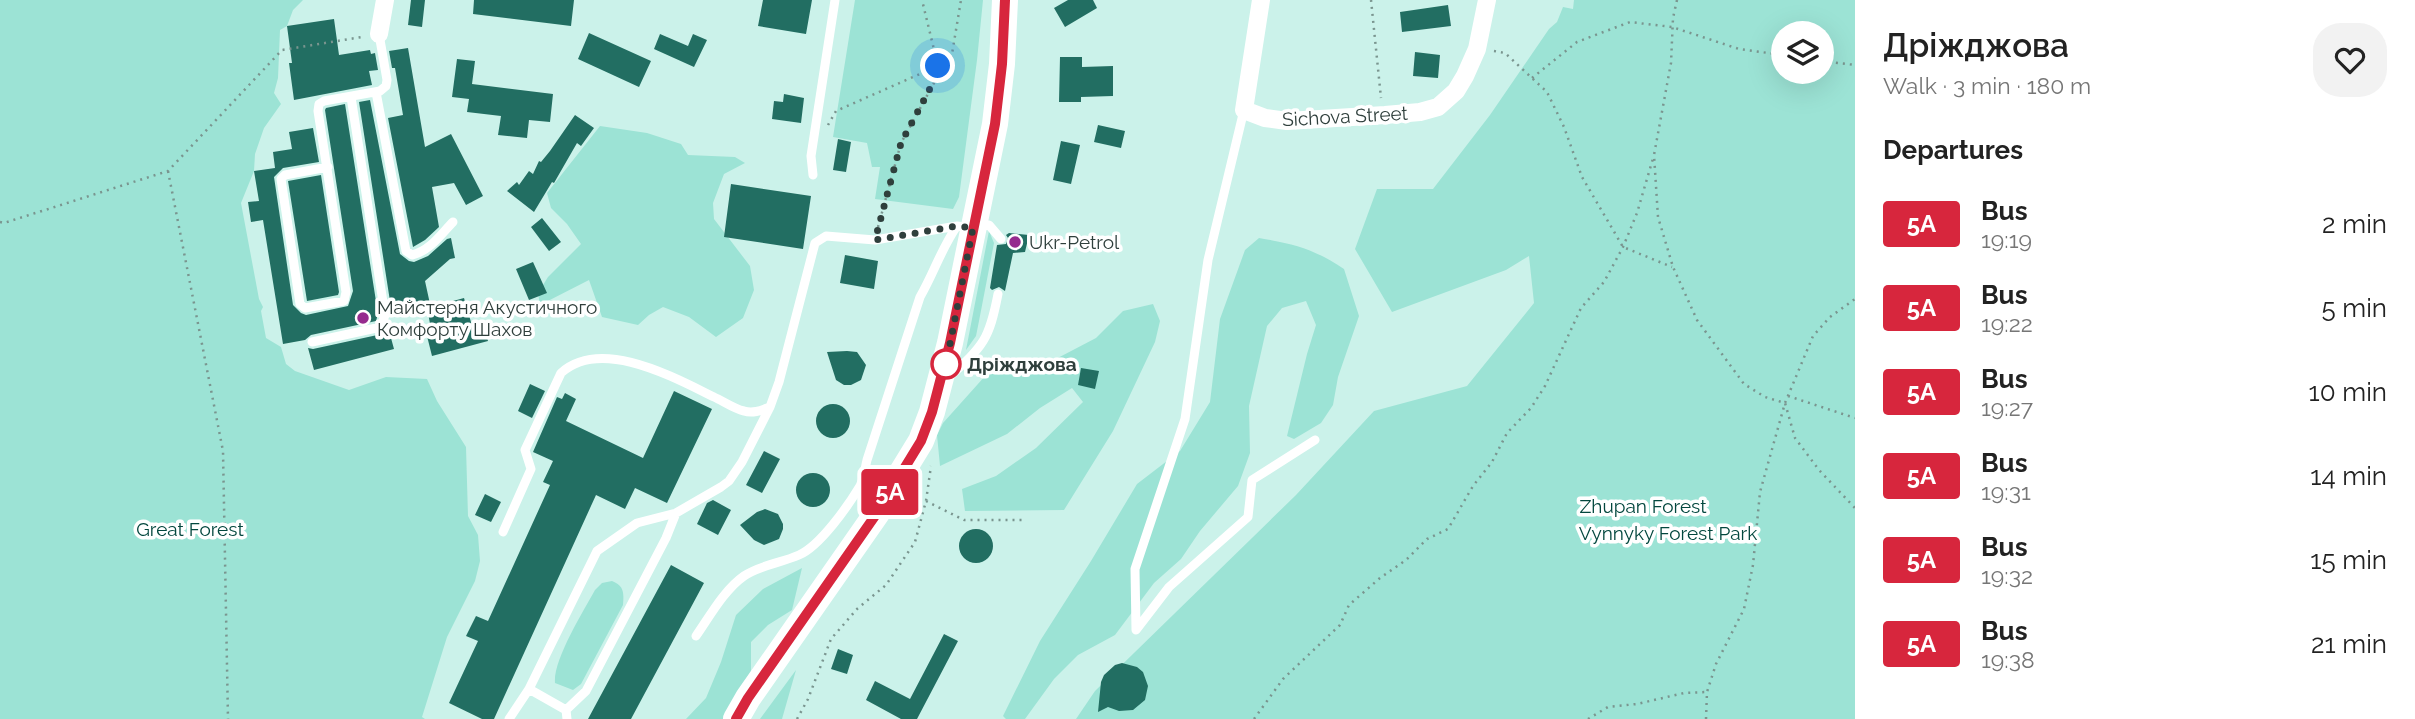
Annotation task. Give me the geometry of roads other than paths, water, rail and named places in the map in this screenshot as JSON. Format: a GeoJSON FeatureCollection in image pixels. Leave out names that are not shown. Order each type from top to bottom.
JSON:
{"type":"FeatureCollection","features":[{"type":"Feature","properties":{"kind":"main road"},"geometry":{"type":"LineString","coordinates":[[736,719],[877,513],[921,441],[941,384],[965,227],[983,188],[997,109],[1005,0]]}},
{"type":"Feature","properties":{"kind":"street"},"geometry":{"type":"LineString","coordinates":[[379,34],[385,0]]}},
{"type":"Feature","properties":{"kind":"street"},"geometry":{"type":"LineString","coordinates":[[1244,110],[1261,0]]}},
{"type":"Feature","properties":{"kind":"street","name":"Sichova Street"},"geometry":{"type":"LineString","coordinates":[[1244,110],[1265,118],[1287,121],[1420,112],[1438,107],[1455,90],[1477,50],[1487,0]]}},
{"type":"Feature","properties":{"kind":"lane"},"geometry":{"type":"LineString","coordinates":[[813,175],[811,156],[835,0]]}},
{"type":"Feature","properties":{"kind":"lane"},"geometry":{"type":"LineString","coordinates":[[327,167],[285,175],[281,179],[300,304],[305,308],[344,301],[346,297],[319,104],[376,92],[386,86],[379,34]]}},
{"type":"Feature","properties":{"kind":"lane"},"geometry":{"type":"LineString","coordinates":[[376,92],[406,251],[412,254],[422,251],[453,222]]}},
{"type":"Feature","properties":{"kind":"lane"},"geometry":{"type":"LineString","coordinates":[[312,342],[381,327],[385,315],[351,97]]}},
{"type":"Feature","properties":{"kind":"lane"},"geometry":{"type":"LineString","coordinates":[[1244,110],[1208,260],[1185,419],[1135,569],[1136,630],[1170,587],[1248,517],[1252,480],[1315,440]]}},
{"type":"Feature","properties":{"kind":"lane"},"geometry":{"type":"LineString","coordinates":[[509,719],[528,689],[597,551],[637,523],[676,513],[729,481],[770,407],[816,243],[826,236],[875,240],[989,225],[1001,239]]}},
{"type":"Feature","properties":{"kind":"lane"},"geometry":{"type":"LineString","coordinates":[[696,636],[719,602],[743,577],[813,547],[861,484],[920,297],[934,273],[943,246],[965,227]]}},
{"type":"Feature","properties":{"kind":"lane"},"geometry":{"type":"LineString","coordinates":[[941,384],[976,353],[984,341],[992,327],[998,294]]}},
{"type":"Feature","properties":{"kind":"lane"},"geometry":{"type":"LineString","coordinates":[[503,532],[531,470],[525,450],[561,373],[571,363],[590,358],[635,363],[674,377],[745,412],[758,412],[770,407]]}},
{"type":"Feature","properties":{"kind":"lane"},"geometry":{"type":"LineString","coordinates":[[528,689],[566,714],[586,691],[666,538],[676,513]]}},
{"type":"Feature","properties":{"kind":"place","name":"Ukr-Petrol"},"geometry":{"type":"Point","coordinates":[1015,242]}},
{"type":"Feature","properties":{"kind":"place","name":"Майстерня Акустичного Комфорту Шахов"},"geometry":{"type":"Point","coordinates":[363,318]}},
{"type":"Feature","properties":{"kind":"place","name":"Дріжджова"},"geometry":{"type":"Point","coordinates":[946,364]}},
{"type":"Feature","properties":{"kind":"park label","name":"Zhupan Forest"},"geometry":{"type":"Point","coordinates":[1643,506]}},
{"type":"Feature","properties":{"kind":"park label","name":"Great Forest"},"geometry":{"type":"Point","coordinates":[190,529]}},
{"type":"Feature","properties":{"kind":"park label","name":"Vynnyky Forest Park"},"geometry":{"type":"Point","coordinates":[1668,533]}}]}
